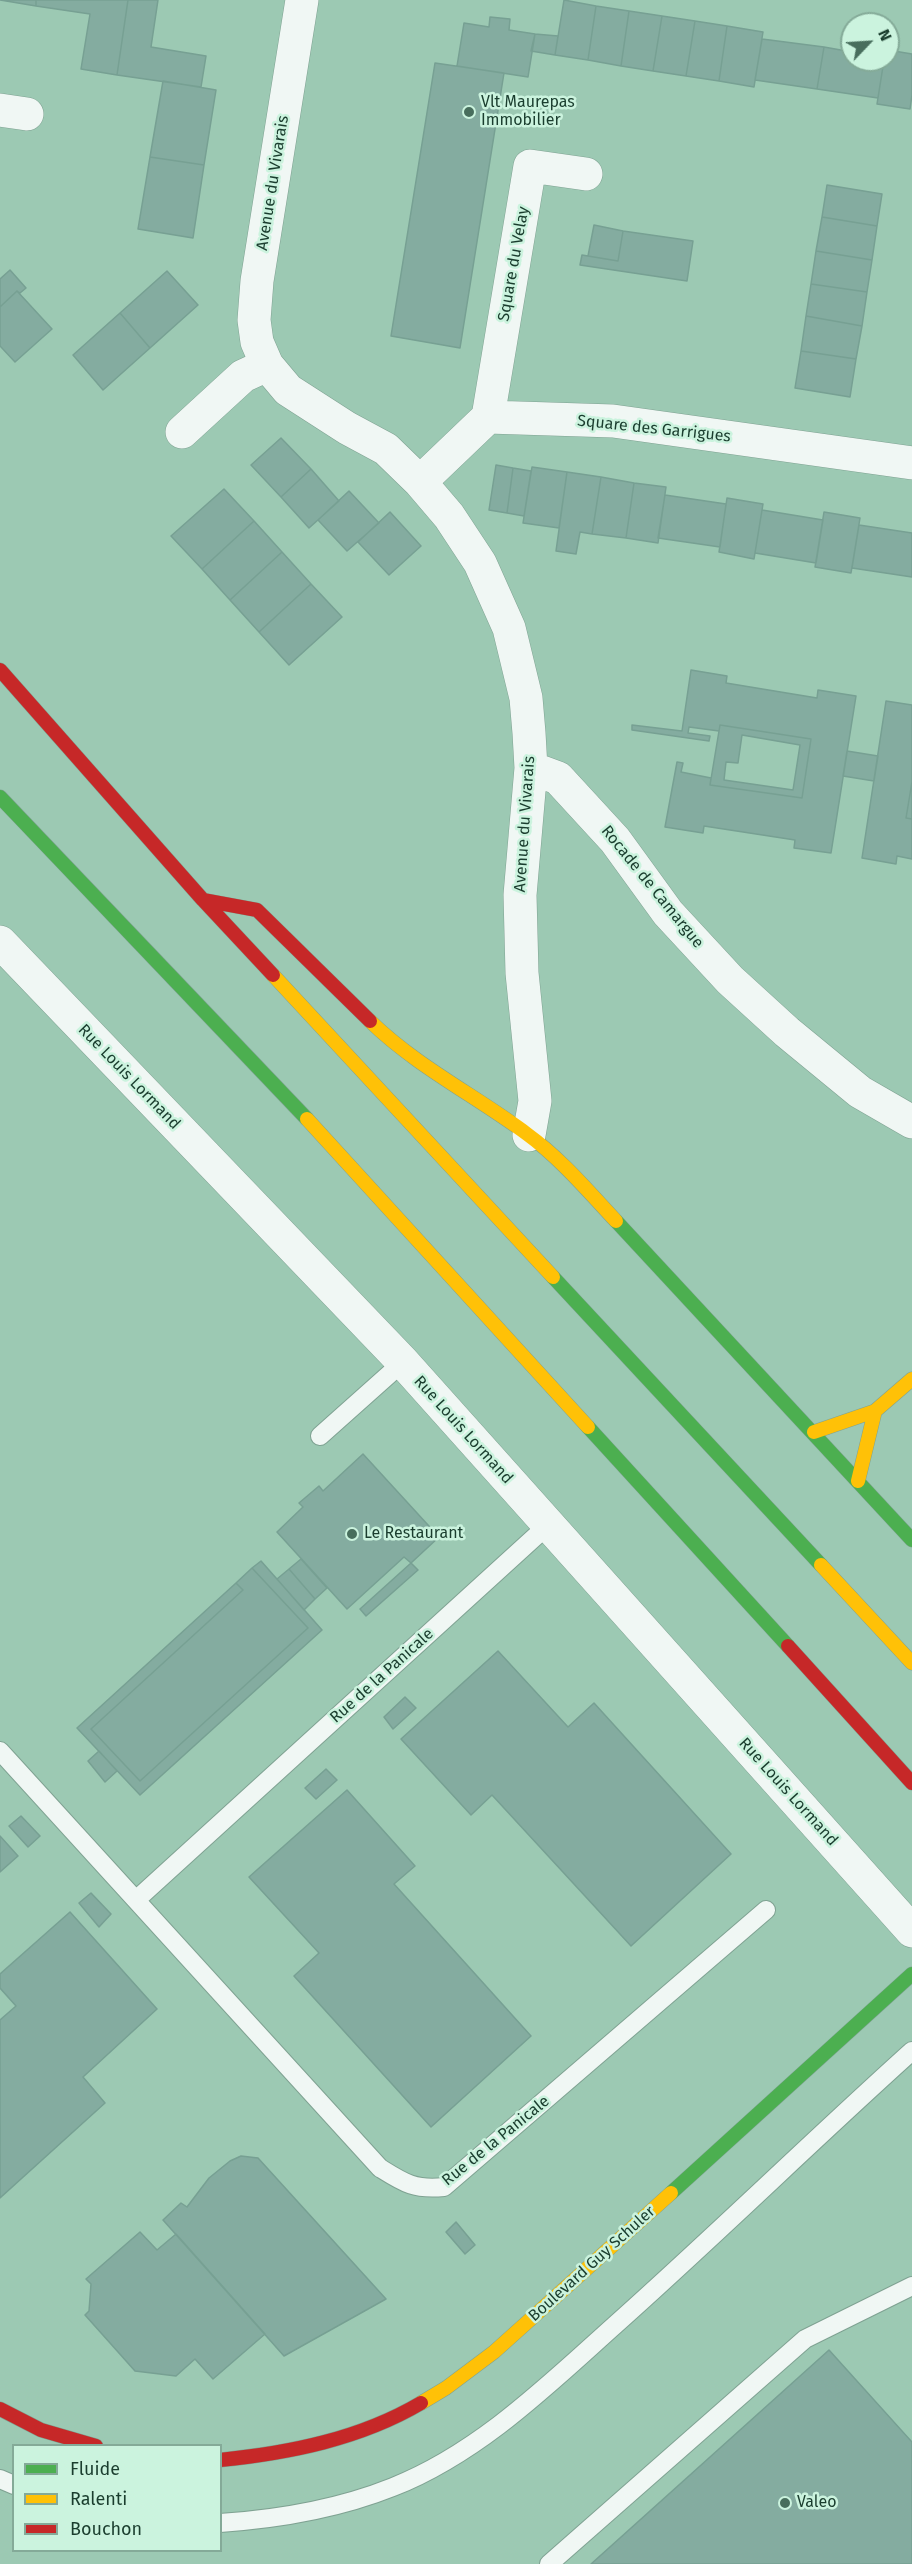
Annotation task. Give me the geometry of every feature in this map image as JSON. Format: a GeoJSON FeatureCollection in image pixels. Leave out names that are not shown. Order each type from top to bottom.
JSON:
{"type":"FeatureCollection","features":[{"type":"Feature","properties":{"kind":"main road"},"geometry":{"type":"LineString","coordinates":[[0,670],[203,900],[912,1663]]}},
{"type":"Feature","properties":{"kind":"main road"},"geometry":{"type":"LineString","coordinates":[[0,797],[330,1143],[912,1783]]}},
{"type":"Feature","properties":{"kind":"main road"},"geometry":{"type":"LineString","coordinates":[[203,900],[257,910],[390,1041],[529,1135],[575,1177],[912,1540]]}},
{"type":"Feature","properties":{"kind":"main road"},"geometry":{"type":"LineString","coordinates":[[814,1432],[875,1411],[912,1378]]}},
{"type":"Feature","properties":{"kind":"main road"},"geometry":{"type":"LineString","coordinates":[[858,1481],[875,1411]]}},
{"type":"Feature","properties":{"kind":"main road","name":"Boulevard Guy Schuler"},"geometry":{"type":"LineString","coordinates":[[222,2460],[254,2458],[312,2446],[371,2428],[415,2406],[473,2369],[526,2324],[912,1974]]}},
{"type":"Feature","properties":{"kind":"main road"},"geometry":{"type":"LineString","coordinates":[[0,2409],[41,2430],[92,2444]]}},
{"type":"Feature","properties":{"kind":"street","name":"Avenue du Vivarais"},"geometry":{"type":"LineString","coordinates":[[302,0],[257,281],[254,320],[257,342],[267,365],[288,390],[347,428],[386,449],[450,516],[480,564],[509,628],[526,698],[531,768],[520,895],[522,973],[535,1101],[529,1135]]}},
{"type":"Feature","properties":{"kind":"street","name":"Square du Velay"},"geometry":{"type":"LineString","coordinates":[[488,417],[530,166],[586,174]]}},
{"type":"Feature","properties":{"kind":"street"},"geometry":{"type":"LineString","coordinates":[[182,432],[243,376],[267,365]]}},
{"type":"Feature","properties":{"kind":"street"},"geometry":{"type":"LineString","coordinates":[[420,483],[488,417]]}},
{"type":"Feature","properties":{"kind":"street","name":"Square des Garrigues"},"geometry":{"type":"LineString","coordinates":[[488,417],[613,421],[912,463]]}},
{"type":"Feature","properties":{"kind":"street","name":"Rocade de Camargue"},"geometry":{"type":"LineString","coordinates":[[531,768],[558,778],[615,840],[668,913],[730,980],[787,1032],[860,1092],[912,1122]]}},
{"type":"Feature","properties":{"kind":"street","name":"Rue Louis Lormand"},"geometry":{"type":"LineString","coordinates":[[0,942],[403,1362],[912,1931]]}},
{"type":"Feature","properties":{"kind":"lane"},"geometry":{"type":"LineString","coordinates":[[320,1436],[403,1362]]}},
{"type":"Feature","properties":{"kind":"lane","name":"Rue de la Panicale"},"geometry":{"type":"LineString","coordinates":[[136,1900],[548,1524]]}},
{"type":"Feature","properties":{"kind":"lane","name":"Rue de la Panicale"},"geometry":{"type":"LineString","coordinates":[[0,1751],[380,2168],[407,2185],[426,2189],[444,2187],[766,1910]]}},
{"type":"Feature","properties":{"kind":"lane"},"geometry":{"type":"LineString","coordinates":[[222,2523],[262,2520],[336,2506],[393,2487],[434,2467],[484,2436],[530,2401],[646,2298],[912,2051]]}},
{"type":"Feature","properties":{"kind":"lane"},"geometry":{"type":"LineString","coordinates":[[549,2564],[805,2338],[912,2286]]}},
{"type":"Feature","properties":{"kind":"building"},"geometry":{"type":"Polygon","coordinates":[[[0,0],[36,0],[36,6],[0,0]]]}},
{"type":"Feature","properties":{"kind":"building"},"geometry":{"type":"Polygon","coordinates":[[[36,0],[128,0],[117,75],[81,69],[90,14],[36,6],[36,0]]]}},
{"type":"Feature","properties":{"kind":"building"},"geometry":{"type":"Polygon","coordinates":[[[128,0],[158,0],[151,47],[206,56],[201,87],[117,75],[128,0]]]}},
{"type":"Feature","properties":{"kind":"building"},"geometry":{"type":"Polygon","coordinates":[[[564,0],[596,6],[588,60],[555,55],[564,0]]]}},
{"type":"Feature","properties":{"kind":"building"},"geometry":{"type":"Polygon","coordinates":[[[596,6],[629,11],[621,66],[588,60],[596,6]]]}},
{"type":"Feature","properties":{"kind":"building"},"geometry":{"type":"Polygon","coordinates":[[[629,11],[662,16],[653,71],[621,66],[629,11]]]}},
{"type":"Feature","properties":{"kind":"building"},"geometry":{"type":"Polygon","coordinates":[[[662,16],[695,21],[686,76],[653,71],[662,16]]]}},
{"type":"Feature","properties":{"kind":"building"},"geometry":{"type":"Polygon","coordinates":[[[490,17],[510,19],[509,30],[535,34],[528,77],[457,66],[464,23],[489,27],[490,17]]]}},
{"type":"Feature","properties":{"kind":"building"},"geometry":{"type":"Polygon","coordinates":[[[695,21],[727,26],[719,81],[686,76],[695,21]]]}},
{"type":"Feature","properties":{"kind":"building"},"geometry":{"type":"Polygon","coordinates":[[[727,26],[763,32],[754,87],[719,81],[727,26]]]}},
{"type":"Feature","properties":{"kind":"building"},"geometry":{"type":"Polygon","coordinates":[[[535,34],[558,36],[555,55],[531,51],[535,34]]]}},
{"type":"Feature","properties":{"kind":"building"},"geometry":{"type":"Polygon","coordinates":[[[762,39],[824,47],[817,89],[755,80],[762,39]]]}},
{"type":"Feature","properties":{"kind":"building"},"geometry":{"type":"Polygon","coordinates":[[[824,47],[840,50],[840,72],[882,72],[878,98],[817,89],[824,47]]]}},
{"type":"Feature","properties":{"kind":"building"},"geometry":{"type":"Polygon","coordinates":[[[900,52],[912,54],[910,109],[877,104],[882,72],[900,72],[900,52]]]}},
{"type":"Feature","properties":{"kind":"building"},"geometry":{"type":"Polygon","coordinates":[[[435,63],[504,73],[460,348],[391,336],[435,63]]]}},
{"type":"Feature","properties":{"kind":"building"},"geometry":{"type":"Polygon","coordinates":[[[163,81],[216,90],[204,165],[150,157],[163,81]]]}},
{"type":"Feature","properties":{"kind":"building"},"geometry":{"type":"Polygon","coordinates":[[[150,157],[204,165],[193,238],[138,229],[150,157]]]}},
{"type":"Feature","properties":{"kind":"building"},"geometry":{"type":"Polygon","coordinates":[[[827,185],[882,194],[877,226],[822,217],[827,185]]]}},
{"type":"Feature","properties":{"kind":"building"},"geometry":{"type":"Polygon","coordinates":[[[822,217],[877,226],[872,260],[816,251],[822,217]]]}},
{"type":"Feature","properties":{"kind":"building"},"geometry":{"type":"Polygon","coordinates":[[[594,225],[623,231],[618,261],[588,256],[594,225]]]}},
{"type":"Feature","properties":{"kind":"building"},"geometry":{"type":"Polygon","coordinates":[[[623,231],[693,241],[687,281],[580,265],[582,255],[618,261],[623,231]]]}},
{"type":"Feature","properties":{"kind":"building"},"geometry":{"type":"Polygon","coordinates":[[[816,251],[872,260],[867,292],[811,284],[816,251]]]}},
{"type":"Feature","properties":{"kind":"building"},"geometry":{"type":"Polygon","coordinates":[[[10,270],[26,288],[20,293],[17,291],[0,307],[0,279],[10,270]]]}},
{"type":"Feature","properties":{"kind":"building"},"geometry":{"type":"Polygon","coordinates":[[[167,271],[198,305],[150,348],[120,313],[167,271]]]}},
{"type":"Feature","properties":{"kind":"building"},"geometry":{"type":"Polygon","coordinates":[[[811,284],[867,292],[862,326],[806,316],[811,284]]]}},
{"type":"Feature","properties":{"kind":"building"},"geometry":{"type":"Polygon","coordinates":[[[17,291],[52,329],[15,362],[0,346],[0,307],[17,291]]]}},
{"type":"Feature","properties":{"kind":"building"},"geometry":{"type":"Polygon","coordinates":[[[120,313],[150,348],[103,390],[73,355],[120,313]]]}},
{"type":"Feature","properties":{"kind":"building"},"geometry":{"type":"Polygon","coordinates":[[[806,316],[862,326],[856,359],[801,351],[806,316]]]}},
{"type":"Feature","properties":{"kind":"building"},"geometry":{"type":"Polygon","coordinates":[[[801,351],[856,359],[850,397],[795,388],[801,351]]]}},
{"type":"Feature","properties":{"kind":"building"},"geometry":{"type":"Polygon","coordinates":[[[281,438],[311,469],[281,497],[251,465],[281,438]]]}},
{"type":"Feature","properties":{"kind":"building"},"geometry":{"type":"Polygon","coordinates":[[[496,465],[513,468],[507,513],[489,510],[496,465]]]}},
{"type":"Feature","properties":{"kind":"building"},"geometry":{"type":"Polygon","coordinates":[[[532,467],[567,472],[559,528],[523,523],[532,467]]]}},
{"type":"Feature","properties":{"kind":"building"},"geometry":{"type":"Polygon","coordinates":[[[513,468],[531,471],[524,516],[507,513],[513,468]]]}},
{"type":"Feature","properties":{"kind":"building"},"geometry":{"type":"Polygon","coordinates":[[[311,469],[339,501],[309,528],[281,497],[311,469]]]}},
{"type":"Feature","properties":{"kind":"building"},"geometry":{"type":"Polygon","coordinates":[[[567,472],[601,477],[592,534],[580,532],[576,554],[556,551],[567,472]]]}},
{"type":"Feature","properties":{"kind":"building"},"geometry":{"type":"Polygon","coordinates":[[[601,477],[634,483],[626,538],[592,534],[601,477]]]}},
{"type":"Feature","properties":{"kind":"building"},"geometry":{"type":"Polygon","coordinates":[[[634,483],[666,487],[658,543],[626,538],[634,483]]]}},
{"type":"Feature","properties":{"kind":"building"},"geometry":{"type":"Polygon","coordinates":[[[224,489],[254,521],[202,569],[171,536],[224,489]]]}},
{"type":"Feature","properties":{"kind":"building"},"geometry":{"type":"Polygon","coordinates":[[[349,491],[379,523],[347,551],[318,520],[349,491]]]}},
{"type":"Feature","properties":{"kind":"building"},"geometry":{"type":"Polygon","coordinates":[[[665,495],[726,504],[720,547],[658,538],[665,495]]]}},
{"type":"Feature","properties":{"kind":"building"},"geometry":{"type":"Polygon","coordinates":[[[727,498],[763,504],[754,559],[719,552],[727,498]]]}},
{"type":"Feature","properties":{"kind":"building"},"geometry":{"type":"Polygon","coordinates":[[[762,510],[823,520],[816,563],[755,553],[762,510]]]}},
{"type":"Feature","properties":{"kind":"building"},"geometry":{"type":"Polygon","coordinates":[[[390,512],[421,546],[389,575],[358,542],[390,512]]]}},
{"type":"Feature","properties":{"kind":"building"},"geometry":{"type":"Polygon","coordinates":[[[824,512],[860,518],[851,573],[815,567],[824,512]]]}},
{"type":"Feature","properties":{"kind":"building"},"geometry":{"type":"Polygon","coordinates":[[[254,521],[282,552],[230,600],[202,569],[254,521]]]}},
{"type":"Feature","properties":{"kind":"building"},"geometry":{"type":"Polygon","coordinates":[[[859,525],[912,533],[912,577],[852,568],[859,525]]]}},
{"type":"Feature","properties":{"kind":"building"},"geometry":{"type":"Polygon","coordinates":[[[282,552],[311,584],[259,632],[230,600],[282,552]]]}},
{"type":"Feature","properties":{"kind":"building"},"geometry":{"type":"Polygon","coordinates":[[[311,584],[342,617],[289,665],[259,632],[311,584]]]}},
{"type":"Feature","properties":{"kind":"building"},"geometry":{"type":"Polygon","coordinates":[[[691,670],[727,676],[726,683],[817,698],[818,690],[856,696],[831,853],[794,848],[795,840],[704,826],[703,833],[665,827],[677,762],[683,763],[681,772],[711,778],[710,785],[802,798],[811,739],[720,725],[719,731],[689,727],[688,733],[710,736],[709,741],[632,730],[632,725],[682,731],[691,670]]]}},
{"type":"Feature","properties":{"kind":"building"},"geometry":{"type":"Polygon","coordinates":[[[886,701],[912,705],[912,782],[906,818],[912,819],[912,859],[897,856],[896,864],[862,858],[886,701]]]}},
{"type":"Feature","properties":{"kind":"building"},"geometry":{"type":"Polygon","coordinates":[[[720,725],[811,739],[802,798],[710,785],[720,725]],[[742,735],[738,763],[726,762],[724,780],[793,790],[800,745],[742,735]]]}},
{"type":"Feature","properties":{"kind":"building"},"geometry":{"type":"Polygon","coordinates":[[[847,751],[878,756],[874,781],[843,776],[847,751]]]}},
{"type":"Feature","properties":{"kind":"building"},"geometry":{"type":"Polygon","coordinates":[[[912,782],[912,819],[906,818],[912,782]]]}},
{"type":"Feature","properties":{"kind":"building"},"geometry":{"type":"Polygon","coordinates":[[[363,1454],[439,1537],[411,1563],[404,1557],[347,1609],[277,1532],[303,1507],[299,1503],[319,1486],[323,1491],[363,1454]]]}},
{"type":"Feature","properties":{"kind":"building"},"geometry":{"type":"Polygon","coordinates":[[[301,1559],[327,1588],[315,1599],[289,1569],[301,1559]]]}},
{"type":"Feature","properties":{"kind":"building"},"geometry":{"type":"Polygon","coordinates":[[[261,1561],[322,1630],[140,1795],[77,1728],[236,1583],[243,1590],[91,1729],[140,1781],[308,1628],[252,1568],[261,1561]]]}},
{"type":"Feature","properties":{"kind":"building"},"geometry":{"type":"Polygon","coordinates":[[[411,1563],[418,1570],[366,1616],[360,1609],[411,1563]]]}},
{"type":"Feature","properties":{"kind":"building"},"geometry":{"type":"Polygon","coordinates":[[[252,1568],[308,1628],[140,1781],[91,1729],[243,1590],[236,1583],[252,1568]]]}},
{"type":"Feature","properties":{"kind":"building"},"geometry":{"type":"Polygon","coordinates":[[[289,1569],[315,1599],[304,1610],[277,1579],[289,1569]]]}},
{"type":"Feature","properties":{"kind":"building"},"geometry":{"type":"Polygon","coordinates":[[[498,1651],[568,1727],[594,1703],[731,1854],[631,1946],[492,1795],[471,1815],[401,1739],[498,1651]]]}},
{"type":"Feature","properties":{"kind":"building"},"geometry":{"type":"Polygon","coordinates":[[[405,1697],[416,1708],[393,1729],[384,1717],[405,1697]]]}},
{"type":"Feature","properties":{"kind":"building"},"geometry":{"type":"Polygon","coordinates":[[[99,1751],[117,1771],[105,1782],[88,1761],[99,1751]]]}},
{"type":"Feature","properties":{"kind":"building"},"geometry":{"type":"Polygon","coordinates":[[[326,1769],[337,1780],[316,1799],[305,1788],[326,1769]]]}},
{"type":"Feature","properties":{"kind":"building"},"geometry":{"type":"Polygon","coordinates":[[[347,1790],[415,1866],[394,1884],[531,2036],[431,2127],[294,1976],[319,1953],[249,1877],[347,1790]]]}},
{"type":"Feature","properties":{"kind":"building"},"geometry":{"type":"Polygon","coordinates":[[[21,1816],[40,1836],[28,1847],[9,1826],[21,1816]]]}},
{"type":"Feature","properties":{"kind":"building"},"geometry":{"type":"Polygon","coordinates":[[[0,1836],[18,1856],[0,1872],[0,1836]]]}},
{"type":"Feature","properties":{"kind":"building"},"geometry":{"type":"Polygon","coordinates":[[[91,1893],[111,1914],[99,1927],[79,1903],[91,1893]]]}},
{"type":"Feature","properties":{"kind":"building"},"geometry":{"type":"Polygon","coordinates":[[[70,1912],[157,2009],[83,2077],[105,2103],[0,2198],[0,2020],[16,2006],[0,1988],[0,1974],[70,1912]]]}},
{"type":"Feature","properties":{"kind":"building"},"geometry":{"type":"Polygon","coordinates":[[[241,2156],[258,2158],[386,2299],[284,2356],[163,2220],[181,2203],[187,2207],[209,2178],[230,2161],[241,2156]]]}},
{"type":"Feature","properties":{"kind":"building"},"geometry":{"type":"Polygon","coordinates":[[[456,2222],[475,2245],[465,2254],[446,2232],[456,2222]]]}},
{"type":"Feature","properties":{"kind":"building"},"geometry":{"type":"Polygon","coordinates":[[[140,2232],[157,2250],[176,2234],[265,2334],[213,2379],[195,2359],[176,2376],[135,2371],[85,2315],[89,2311],[91,2284],[86,2279],[140,2232]]]}},
{"type":"Feature","properties":{"kind":"building","name":"Valeo"},"geometry":{"type":"Polygon","coordinates":[[[829,2350],[912,2442],[912,2564],[591,2564],[829,2350]]]}},
{"type":"Feature","properties":{"kind":"traffic: fast"},"geometry":{"type":"LineString","coordinates":[[0,797],[307,1119]]}},
{"type":"Feature","properties":{"kind":"traffic: fast"},"geometry":{"type":"LineString","coordinates":[[616,1221],[912,1540]]}},
{"type":"Feature","properties":{"kind":"traffic: fast"},"geometry":{"type":"LineString","coordinates":[[553,1277],[821,1565]]}},
{"type":"Feature","properties":{"kind":"traffic: fast"},"geometry":{"type":"LineString","coordinates":[[588,1427],[788,1646]]}},
{"type":"Feature","properties":{"kind":"traffic: fast"},"geometry":{"type":"LineString","coordinates":[[671,2193],[912,1974]]}},
{"type":"Feature","properties":{"kind":"traffic: slow"},"geometry":{"type":"LineString","coordinates":[[273,975],[553,1277]]}},
{"type":"Feature","properties":{"kind":"traffic: slow"},"geometry":{"type":"LineString","coordinates":[[370,1021],[407,1052],[539,1143],[616,1221]]}},
{"type":"Feature","properties":{"kind":"traffic: slow"},"geometry":{"type":"LineString","coordinates":[[307,1119],[588,1427]]}},
{"type":"Feature","properties":{"kind":"traffic: slow"},"geometry":{"type":"LineString","coordinates":[[875,1411],[912,1379]]}},
{"type":"Feature","properties":{"kind":"traffic: slow"},"geometry":{"type":"LineString","coordinates":[[814,1432],[875,1411]]}},
{"type":"Feature","properties":{"kind":"traffic: slow"},"geometry":{"type":"LineString","coordinates":[[858,1481],[875,1411]]}},
{"type":"Feature","properties":{"kind":"traffic: slow"},"geometry":{"type":"LineString","coordinates":[[821,1565],[912,1663]]}},
{"type":"Feature","properties":{"kind":"traffic: slow"},"geometry":{"type":"LineString","coordinates":[[421,2403],[446,2388],[494,2352],[671,2193]]}},
{"type":"Feature","properties":{"kind":"traffic: jam"},"geometry":{"type":"LineString","coordinates":[[0,670],[203,900],[273,975]]}},
{"type":"Feature","properties":{"kind":"traffic: jam"},"geometry":{"type":"LineString","coordinates":[[203,900],[257,910],[370,1021]]}},
{"type":"Feature","properties":{"kind":"traffic: jam"},"geometry":{"type":"LineString","coordinates":[[788,1646],[912,1783]]}},
{"type":"Feature","properties":{"kind":"traffic: jam"},"geometry":{"type":"LineString","coordinates":[[222,2460],[298,2448],[349,2435],[374,2426],[421,2403]]}},
{"type":"Feature","properties":{"kind":"traffic: jam"},"geometry":{"type":"LineString","coordinates":[[0,2409],[41,2430],[89,2444]]}},
{"type":"Feature","properties":{"kind":"place","name":"Vlt Maurepas Immobilier"},"geometry":{"type":"Point","coordinates":[469,112]}},
{"type":"Feature","properties":{"kind":"place","name":"Le Restaurant"},"geometry":{"type":"Point","coordinates":[352,1534]}},
{"type":"Feature","properties":{"kind":"place","name":"Valeo"},"geometry":{"type":"Point","coordinates":[785,2503]}}]}
